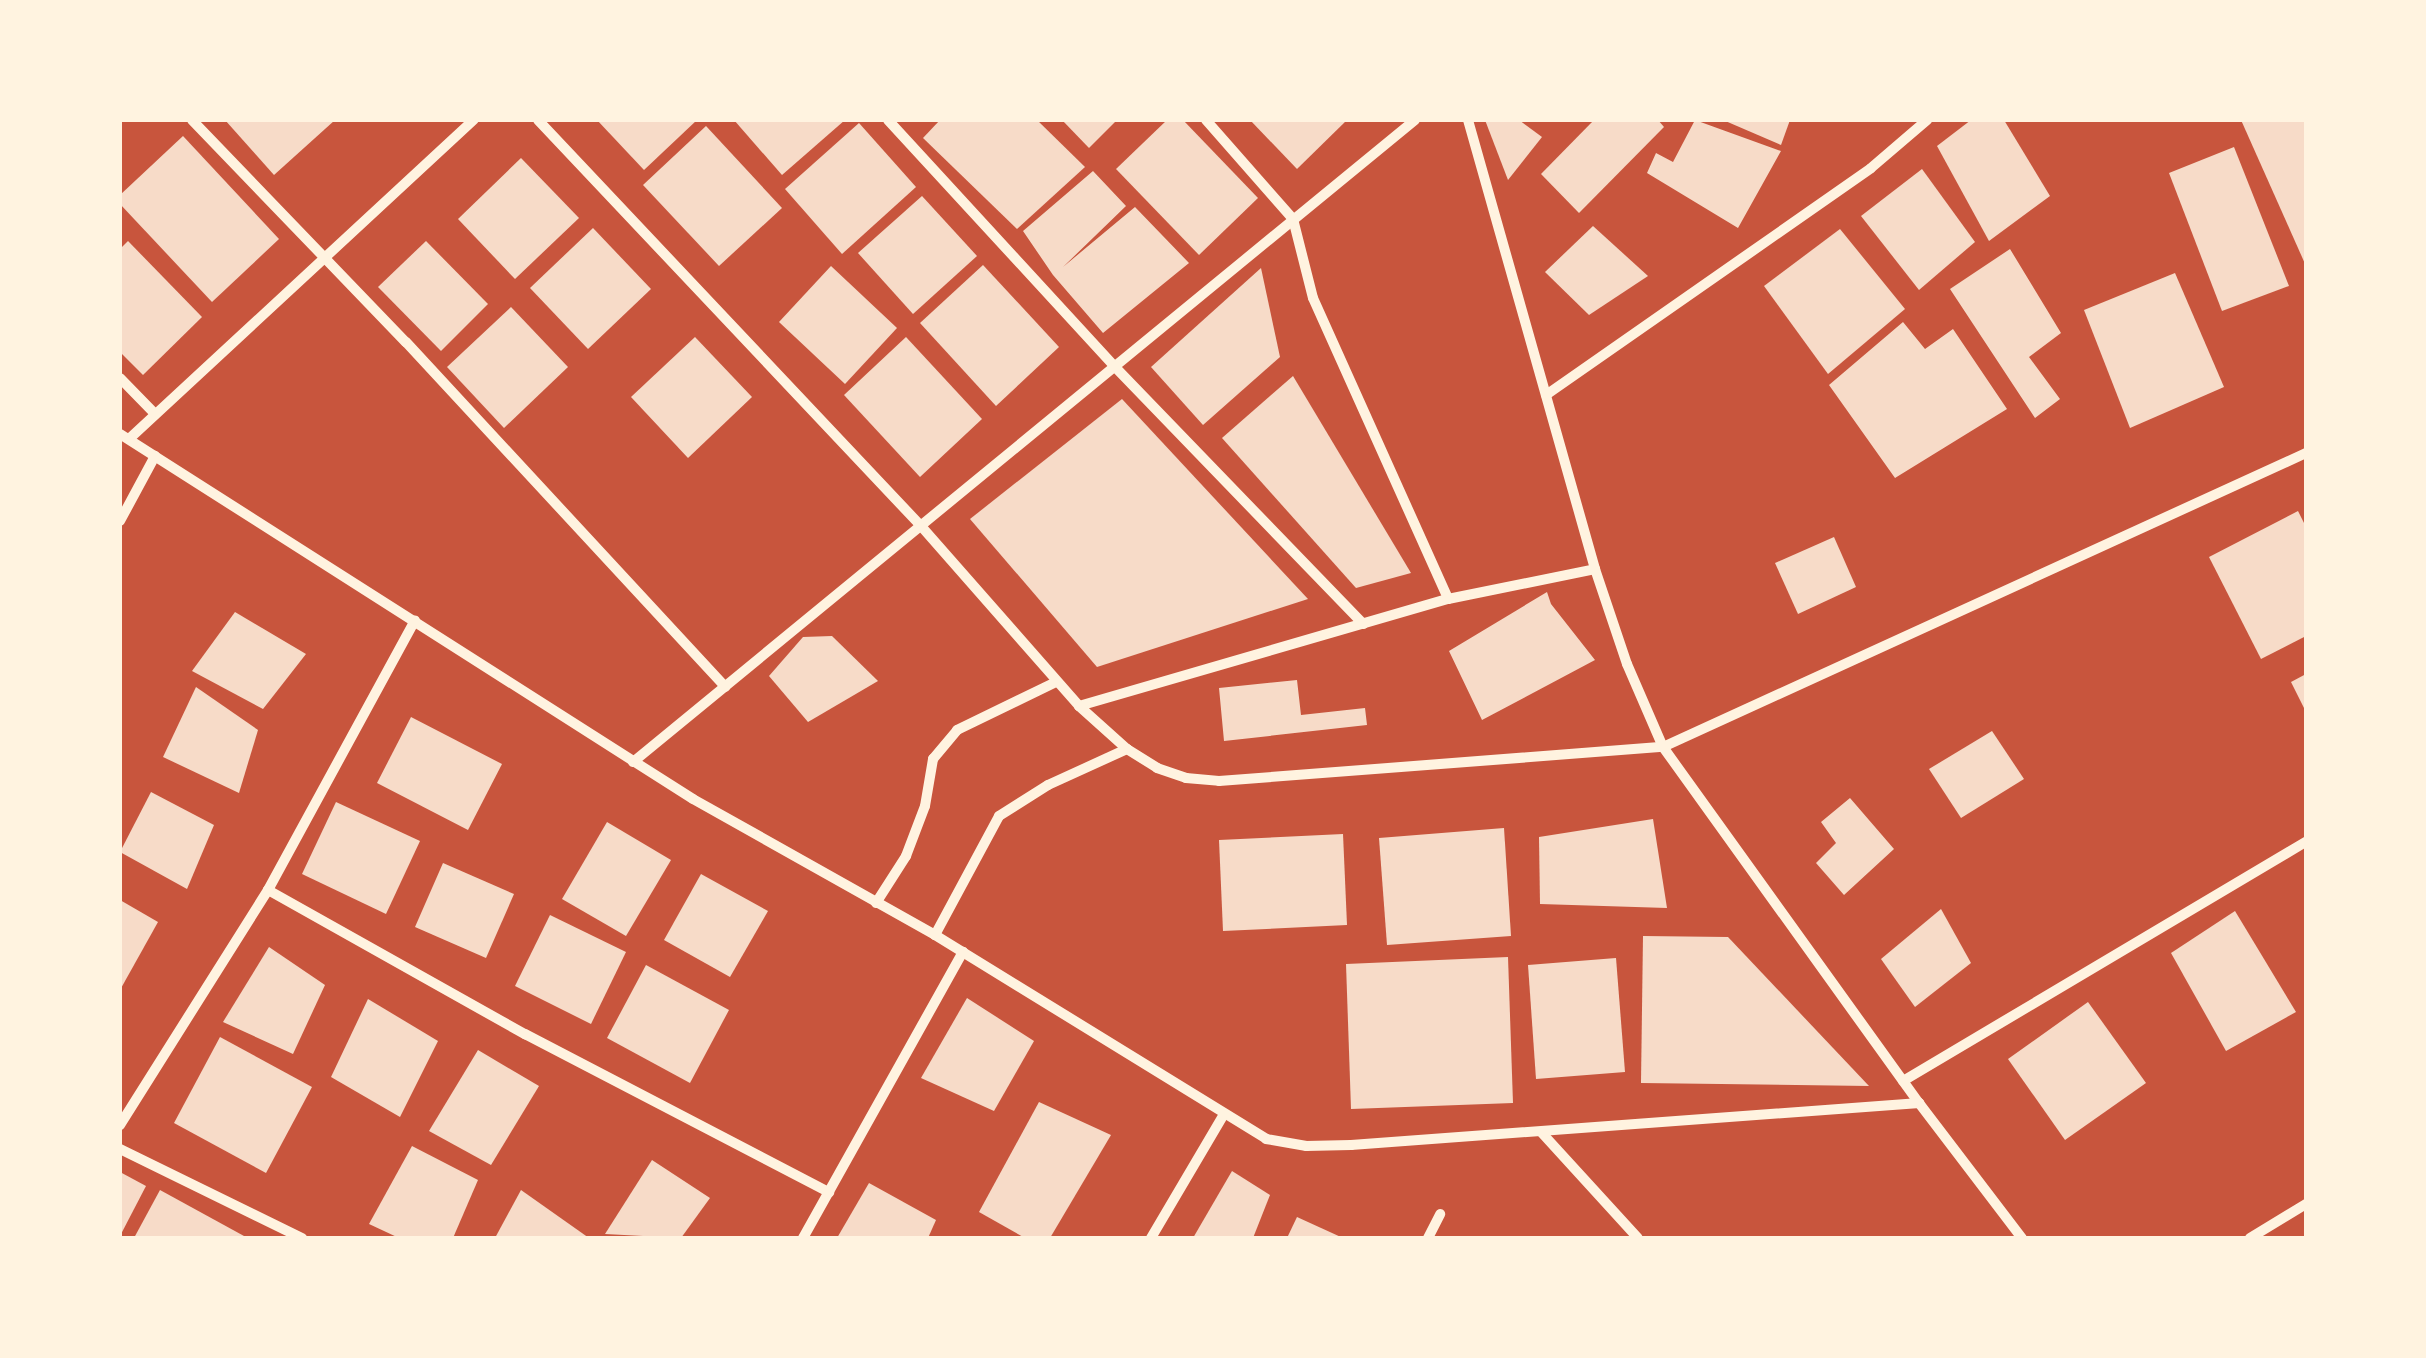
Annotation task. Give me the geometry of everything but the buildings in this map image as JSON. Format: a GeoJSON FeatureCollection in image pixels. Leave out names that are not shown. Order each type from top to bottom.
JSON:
{"type":"FeatureCollection","features":[{"type":"Feature","properties":{"kind":"street"},"geometry":{"type":"LineString","coordinates":[[192,120],[725,688]]}},
{"type":"Feature","properties":{"kind":"street"},"geometry":{"type":"LineString","coordinates":[[474,120],[156,414],[125,437],[633,762],[935,935],[1266,1139],[1306,1146],[1542,1133],[1919,1103]]}},
{"type":"Feature","properties":{"kind":"street"},"geometry":{"type":"LineString","coordinates":[[538,120],[921,526],[1079,706],[1127,750],[1186,778],[1220,781],[1664,747],[2306,453]]}},
{"type":"Feature","properties":{"kind":"street"},"geometry":{"type":"LineString","coordinates":[[888,120],[1116,368],[1363,624]]}},
{"type":"Feature","properties":{"kind":"street"},"geometry":{"type":"LineString","coordinates":[[1206,120],[1293,218],[1313,298],[1448,599]]}},
{"type":"Feature","properties":{"kind":"street"},"geometry":{"type":"LineString","coordinates":[[633,762],[1414,120]]}},
{"type":"Feature","properties":{"kind":"street"},"geometry":{"type":"LineString","coordinates":[[1468,120],[1595,569],[1628,664],[1664,747],[1919,1103],[2022,1238]]}},
{"type":"Feature","properties":{"kind":"street"},"geometry":{"type":"LineString","coordinates":[[1546,395],[1872,168],[1928,120]]}},
{"type":"Feature","properties":{"kind":"street"},"geometry":{"type":"LineString","coordinates":[[120,378],[156,414]]}},
{"type":"Feature","properties":{"kind":"street"},"geometry":{"type":"LineString","coordinates":[[120,521],[155,456]]}},
{"type":"Feature","properties":{"kind":"street"},"geometry":{"type":"LineString","coordinates":[[1079,706],[1448,599],[1595,569]]}},
{"type":"Feature","properties":{"kind":"street"},"geometry":{"type":"LineString","coordinates":[[120,1125],[268,890],[416,620]]}},
{"type":"Feature","properties":{"kind":"street"},"geometry":{"type":"LineString","coordinates":[[876,903],[906,856],[926,806],[934,760],[957,730],[1056,682]]}},
{"type":"Feature","properties":{"kind":"street"},"geometry":{"type":"LineString","coordinates":[[935,935],[999,816],[1048,785],[1127,750]]}},
{"type":"Feature","properties":{"kind":"street"},"geometry":{"type":"LineString","coordinates":[[1903,1081],[2306,842]]}},
{"type":"Feature","properties":{"kind":"street"},"geometry":{"type":"LineString","coordinates":[[268,890],[525,1034],[829,1192]]}},
{"type":"Feature","properties":{"kind":"street"},"geometry":{"type":"LineString","coordinates":[[802,1238],[963,952]]}},
{"type":"Feature","properties":{"kind":"street"},"geometry":{"type":"LineString","coordinates":[[1151,1238],[1224,1114]]}},
{"type":"Feature","properties":{"kind":"street"},"geometry":{"type":"LineString","coordinates":[[1542,1133],[1638,1238]]}},
{"type":"Feature","properties":{"kind":"street"},"geometry":{"type":"LineString","coordinates":[[120,1149],[302,1238]]}},
{"type":"Feature","properties":{"kind":"street"},"geometry":{"type":"LineString","coordinates":[[2250,1238],[2306,1204]]}},
{"type":"Feature","properties":{"kind":"street"},"geometry":{"type":"LineString","coordinates":[[1428,1238],[1440,1214]]}}]}
